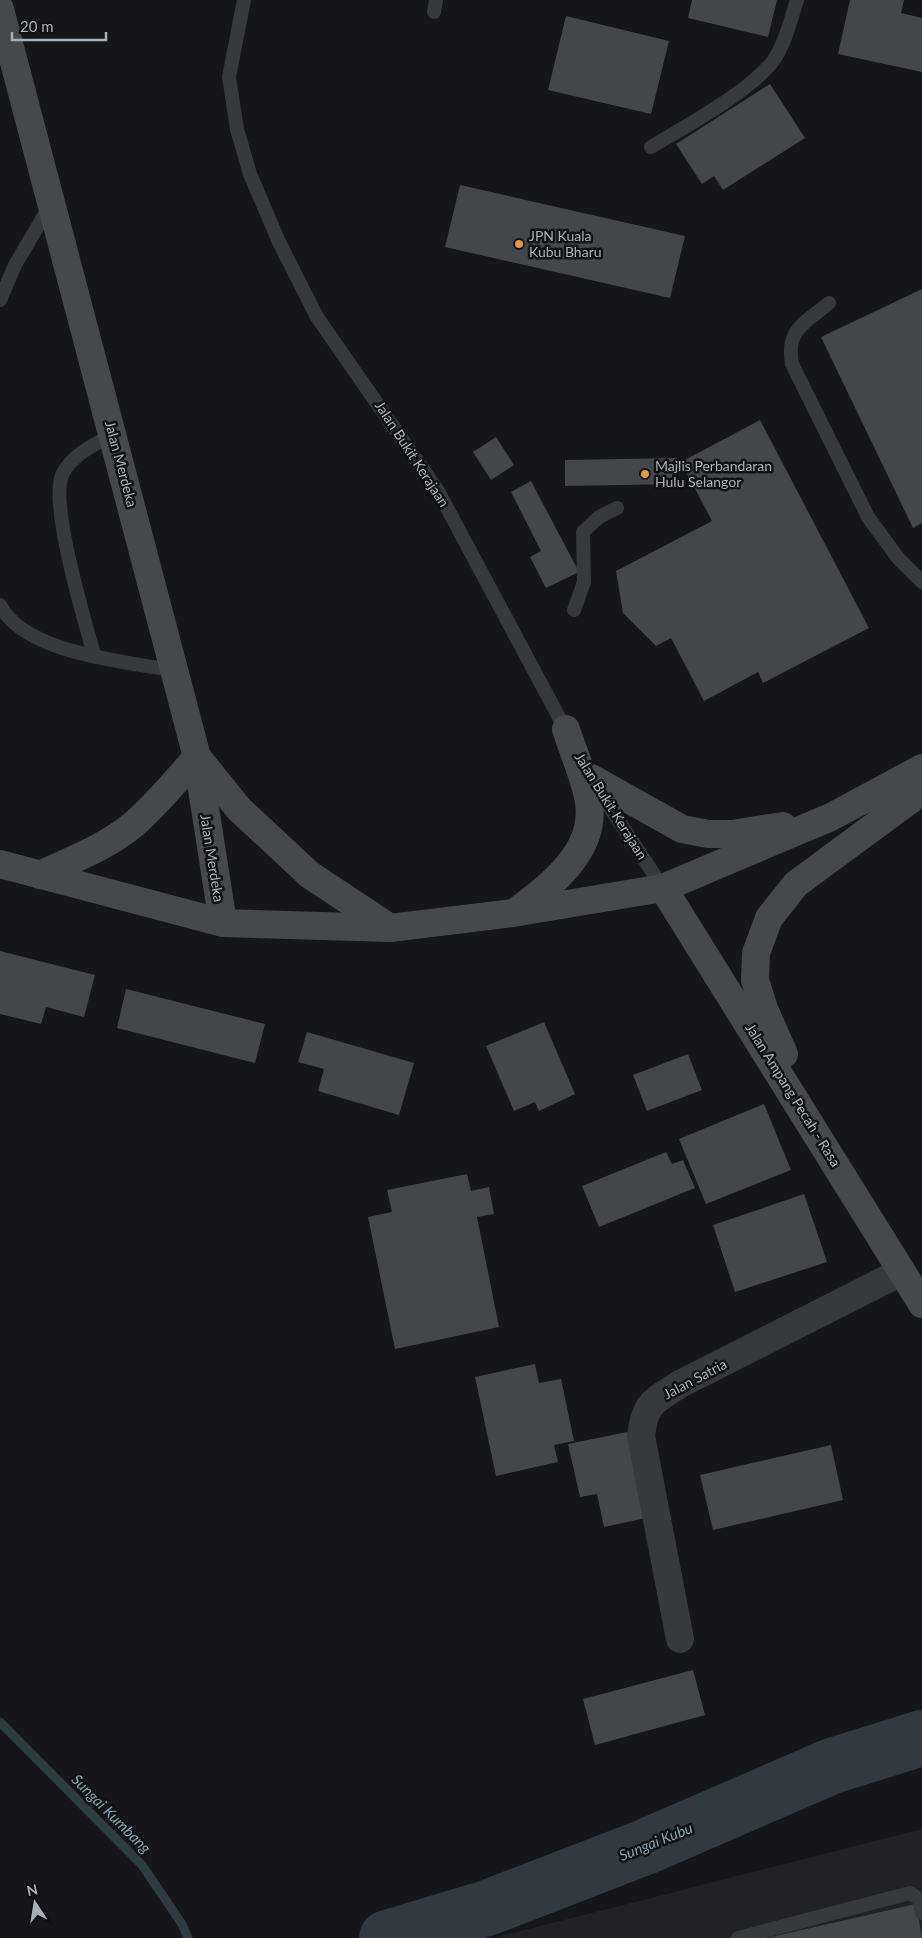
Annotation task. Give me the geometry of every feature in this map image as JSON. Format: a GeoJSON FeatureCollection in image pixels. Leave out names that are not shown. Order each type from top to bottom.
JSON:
{"type":"FeatureCollection","features":[{"type":"Feature","properties":{"kind":"main road"},"geometry":{"type":"LineString","coordinates":[[10,43],[18,0]]}},
{"type":"Feature","properties":{"kind":"main road","name":"Jalan Merdeka"},"geometry":{"type":"LineString","coordinates":[[0,9],[197,757],[222,923]]}},
{"type":"Feature","properties":{"kind":"main road"},"geometry":{"type":"LineString","coordinates":[[512,913],[553,884],[576,856],[588,825],[589,803],[566,729]]}},
{"type":"Feature","properties":{"kind":"main road"},"geometry":{"type":"LineString","coordinates":[[40,875],[103,845],[133,825],[165,795],[197,757],[239,809],[310,875],[390,928]]}},
{"type":"Feature","properties":{"kind":"main road"},"geometry":{"type":"LineString","coordinates":[[0,864],[222,923],[390,928],[512,913],[663,888],[831,817],[922,768]]}},
{"type":"Feature","properties":{"kind":"main road"},"geometry":{"type":"LineString","coordinates":[[591,778],[682,829],[708,834],[732,834],[831,817]]}},
{"type":"Feature","properties":{"kind":"main road"},"geometry":{"type":"LineString","coordinates":[[824,1144],[764,1009],[755,980],[756,953],[768,918],[796,884],[922,791]]}},
{"type":"Feature","properties":{"kind":"main road","name":"Jalan Ampang Pecah - Rasa"},"geometry":{"type":"LineString","coordinates":[[663,888],[922,1304]]}},
{"type":"Feature","properties":{"kind":"street","name":"Jalan Satria"},"geometry":{"type":"LineString","coordinates":[[680,1639],[641,1436],[643,1414],[654,1401],[680,1384],[901,1272]]}},
{"type":"Feature","properties":{"kind":"lane","name":"Jalan Bukit Kerajaan"},"geometry":{"type":"LineString","coordinates":[[244,0],[230,77],[236,120],[250,174],[279,242],[318,317],[438,491],[591,778],[663,888]]}},
{"type":"Feature","properties":{"kind":"lane"},"geometry":{"type":"LineString","coordinates":[[651,147],[723,103],[773,60],[790,24],[797,0]]}},
{"type":"Feature","properties":{"kind":"lane"},"geometry":{"type":"LineString","coordinates":[[0,300],[15,265],[52,202]]}},
{"type":"Feature","properties":{"kind":"lane"},"geometry":{"type":"LineString","coordinates":[[829,303],[793,334],[789,348],[792,364],[868,517],[898,558],[922,582]]}},
{"type":"Feature","properties":{"kind":"lane"},"geometry":{"type":"LineString","coordinates":[[94,655],[63,528],[59,495],[62,475],[73,458],[113,434]]}},
{"type":"Feature","properties":{"kind":"lane"},"geometry":{"type":"LineString","coordinates":[[574,610],[584,582],[583,532],[598,517],[617,508]]}},
{"type":"Feature","properties":{"kind":"lane"},"geometry":{"type":"LineString","coordinates":[[0,605],[24,632],[53,647],[175,671]]}},
{"type":"Feature","properties":{"kind":"lane"},"geometry":{"type":"LineString","coordinates":[[738,1938],[910,1893],[919,1898],[922,1913]]}},
{"type":"Feature","properties":{"kind":"shaded area"},"geometry":{"type":"Polygon","coordinates":[[[922,1829],[922,1938],[493,1938],[922,1829]]]}},
{"type":"Feature","properties":{"kind":"building"},"geometry":{"type":"Polygon","coordinates":[[[692,0],[777,0],[768,37],[688,18],[692,0]]]}},
{"type":"Feature","properties":{"kind":"building"},"geometry":{"type":"Polygon","coordinates":[[[850,0],[904,0],[901,13],[922,18],[922,72],[838,54],[850,0]]]}},
{"type":"Feature","properties":{"kind":"building"},"geometry":{"type":"Polygon","coordinates":[[[566,16],[669,41],[651,114],[548,90],[566,16]]]}},
{"type":"Feature","properties":{"kind":"building"},"geometry":{"type":"Polygon","coordinates":[[[770,84],[805,138],[723,190],[714,176],[702,184],[676,144],[770,84]]]}},
{"type":"Feature","properties":{"kind":"building"},"geometry":{"type":"Polygon","coordinates":[[[460,185],[685,236],[670,298],[445,247],[460,185]]]}},
{"type":"Feature","properties":{"kind":"building"},"geometry":{"type":"Polygon","coordinates":[[[922,289],[922,523],[913,528],[821,337],[922,289]]]}},
{"type":"Feature","properties":{"kind":"building"},"geometry":{"type":"Polygon","coordinates":[[[760,420],[869,628],[763,683],[758,672],[704,701],[671,638],[656,646],[623,613],[616,571],[712,521],[681,462],[760,420]]]}},
{"type":"Feature","properties":{"kind":"building"},"geometry":{"type":"Polygon","coordinates":[[[496,437],[514,465],[491,480],[473,452],[496,437]]]}},
{"type":"Feature","properties":{"kind":"building"},"geometry":{"type":"Polygon","coordinates":[[[677,458],[677,484],[565,486],[565,460],[677,458]]]}},
{"type":"Feature","properties":{"kind":"building"},"geometry":{"type":"Polygon","coordinates":[[[531,481],[579,572],[546,588],[530,557],[541,551],[511,492],[531,481]]]}},
{"type":"Feature","properties":{"kind":"building"},"geometry":{"type":"Polygon","coordinates":[[[0,951],[95,975],[84,1017],[46,1007],[41,1024],[0,1014],[0,951]]]}},
{"type":"Feature","properties":{"kind":"building"},"geometry":{"type":"Polygon","coordinates":[[[126,989],[265,1024],[255,1063],[117,1028],[126,989]]]}},
{"type":"Feature","properties":{"kind":"building"},"geometry":{"type":"Polygon","coordinates":[[[544,1022],[575,1094],[539,1111],[535,1102],[514,1111],[486,1046],[544,1022]]]}},
{"type":"Feature","properties":{"kind":"building"},"geometry":{"type":"Polygon","coordinates":[[[307,1032],[414,1063],[399,1115],[318,1091],[324,1069],[298,1062],[307,1032]]]}},
{"type":"Feature","properties":{"kind":"building"},"geometry":{"type":"Polygon","coordinates":[[[688,1054],[702,1090],[647,1111],[633,1075],[688,1054]]]}},
{"type":"Feature","properties":{"kind":"building"},"geometry":{"type":"Polygon","coordinates":[[[764,1104],[791,1170],[706,1204],[679,1139],[764,1104]]]}},
{"type":"Feature","properties":{"kind":"building"},"geometry":{"type":"Polygon","coordinates":[[[666,1152],[672,1164],[683,1160],[695,1188],[599,1227],[582,1186],[666,1152]]]}},
{"type":"Feature","properties":{"kind":"building"},"geometry":{"type":"Polygon","coordinates":[[[467,1174],[471,1191],[489,1187],[494,1214],[477,1217],[499,1327],[395,1349],[368,1217],[392,1212],[387,1190],[467,1174]]]}},
{"type":"Feature","properties":{"kind":"building"},"geometry":{"type":"Polygon","coordinates":[[[804,1194],[827,1262],[735,1292],[713,1225],[804,1194]]]}},
{"type":"Feature","properties":{"kind":"building"},"geometry":{"type":"Polygon","coordinates":[[[535,1364],[539,1383],[561,1379],[574,1441],[554,1445],[558,1462],[496,1476],[475,1377],[535,1364]]]}},
{"type":"Feature","properties":{"kind":"building"},"geometry":{"type":"Polygon","coordinates":[[[627,1432],[646,1518],[604,1527],[597,1494],[580,1497],[568,1444],[627,1432]]]}},
{"type":"Feature","properties":{"kind":"building"},"geometry":{"type":"Polygon","coordinates":[[[831,1445],[843,1500],[713,1530],[700,1475],[831,1445]]]}},
{"type":"Feature","properties":{"kind":"building"},"geometry":{"type":"Polygon","coordinates":[[[693,1670],[705,1715],[595,1745],[583,1699],[693,1670]]]}},
{"type":"Feature","properties":{"kind":"building"},"geometry":{"type":"Polygon","coordinates":[[[916,1904],[922,1938],[771,1938],[771,1937],[916,1904]]]}},
{"type":"Feature","properties":{"kind":"waterway","name":"Sungai Kumbang"},"geometry":{"type":"LineString","coordinates":[[0,1722],[142,1865],[182,1924],[188,1938]]}},
{"type":"Feature","properties":{"kind":"waterway","name":"Sungai Kubu"},"geometry":{"type":"LineString","coordinates":[[387,1938],[487,1908],[645,1847],[832,1766],[922,1738]]}},
{"type":"Feature","properties":{"kind":"place","name":"JPN Kuala Kubu Bharu"},"geometry":{"type":"Point","coordinates":[519,244]}},
{"type":"Feature","properties":{"kind":"place","name":"Majlis Perbandaran Hulu Selangor"},"geometry":{"type":"Point","coordinates":[645,474]}}]}
